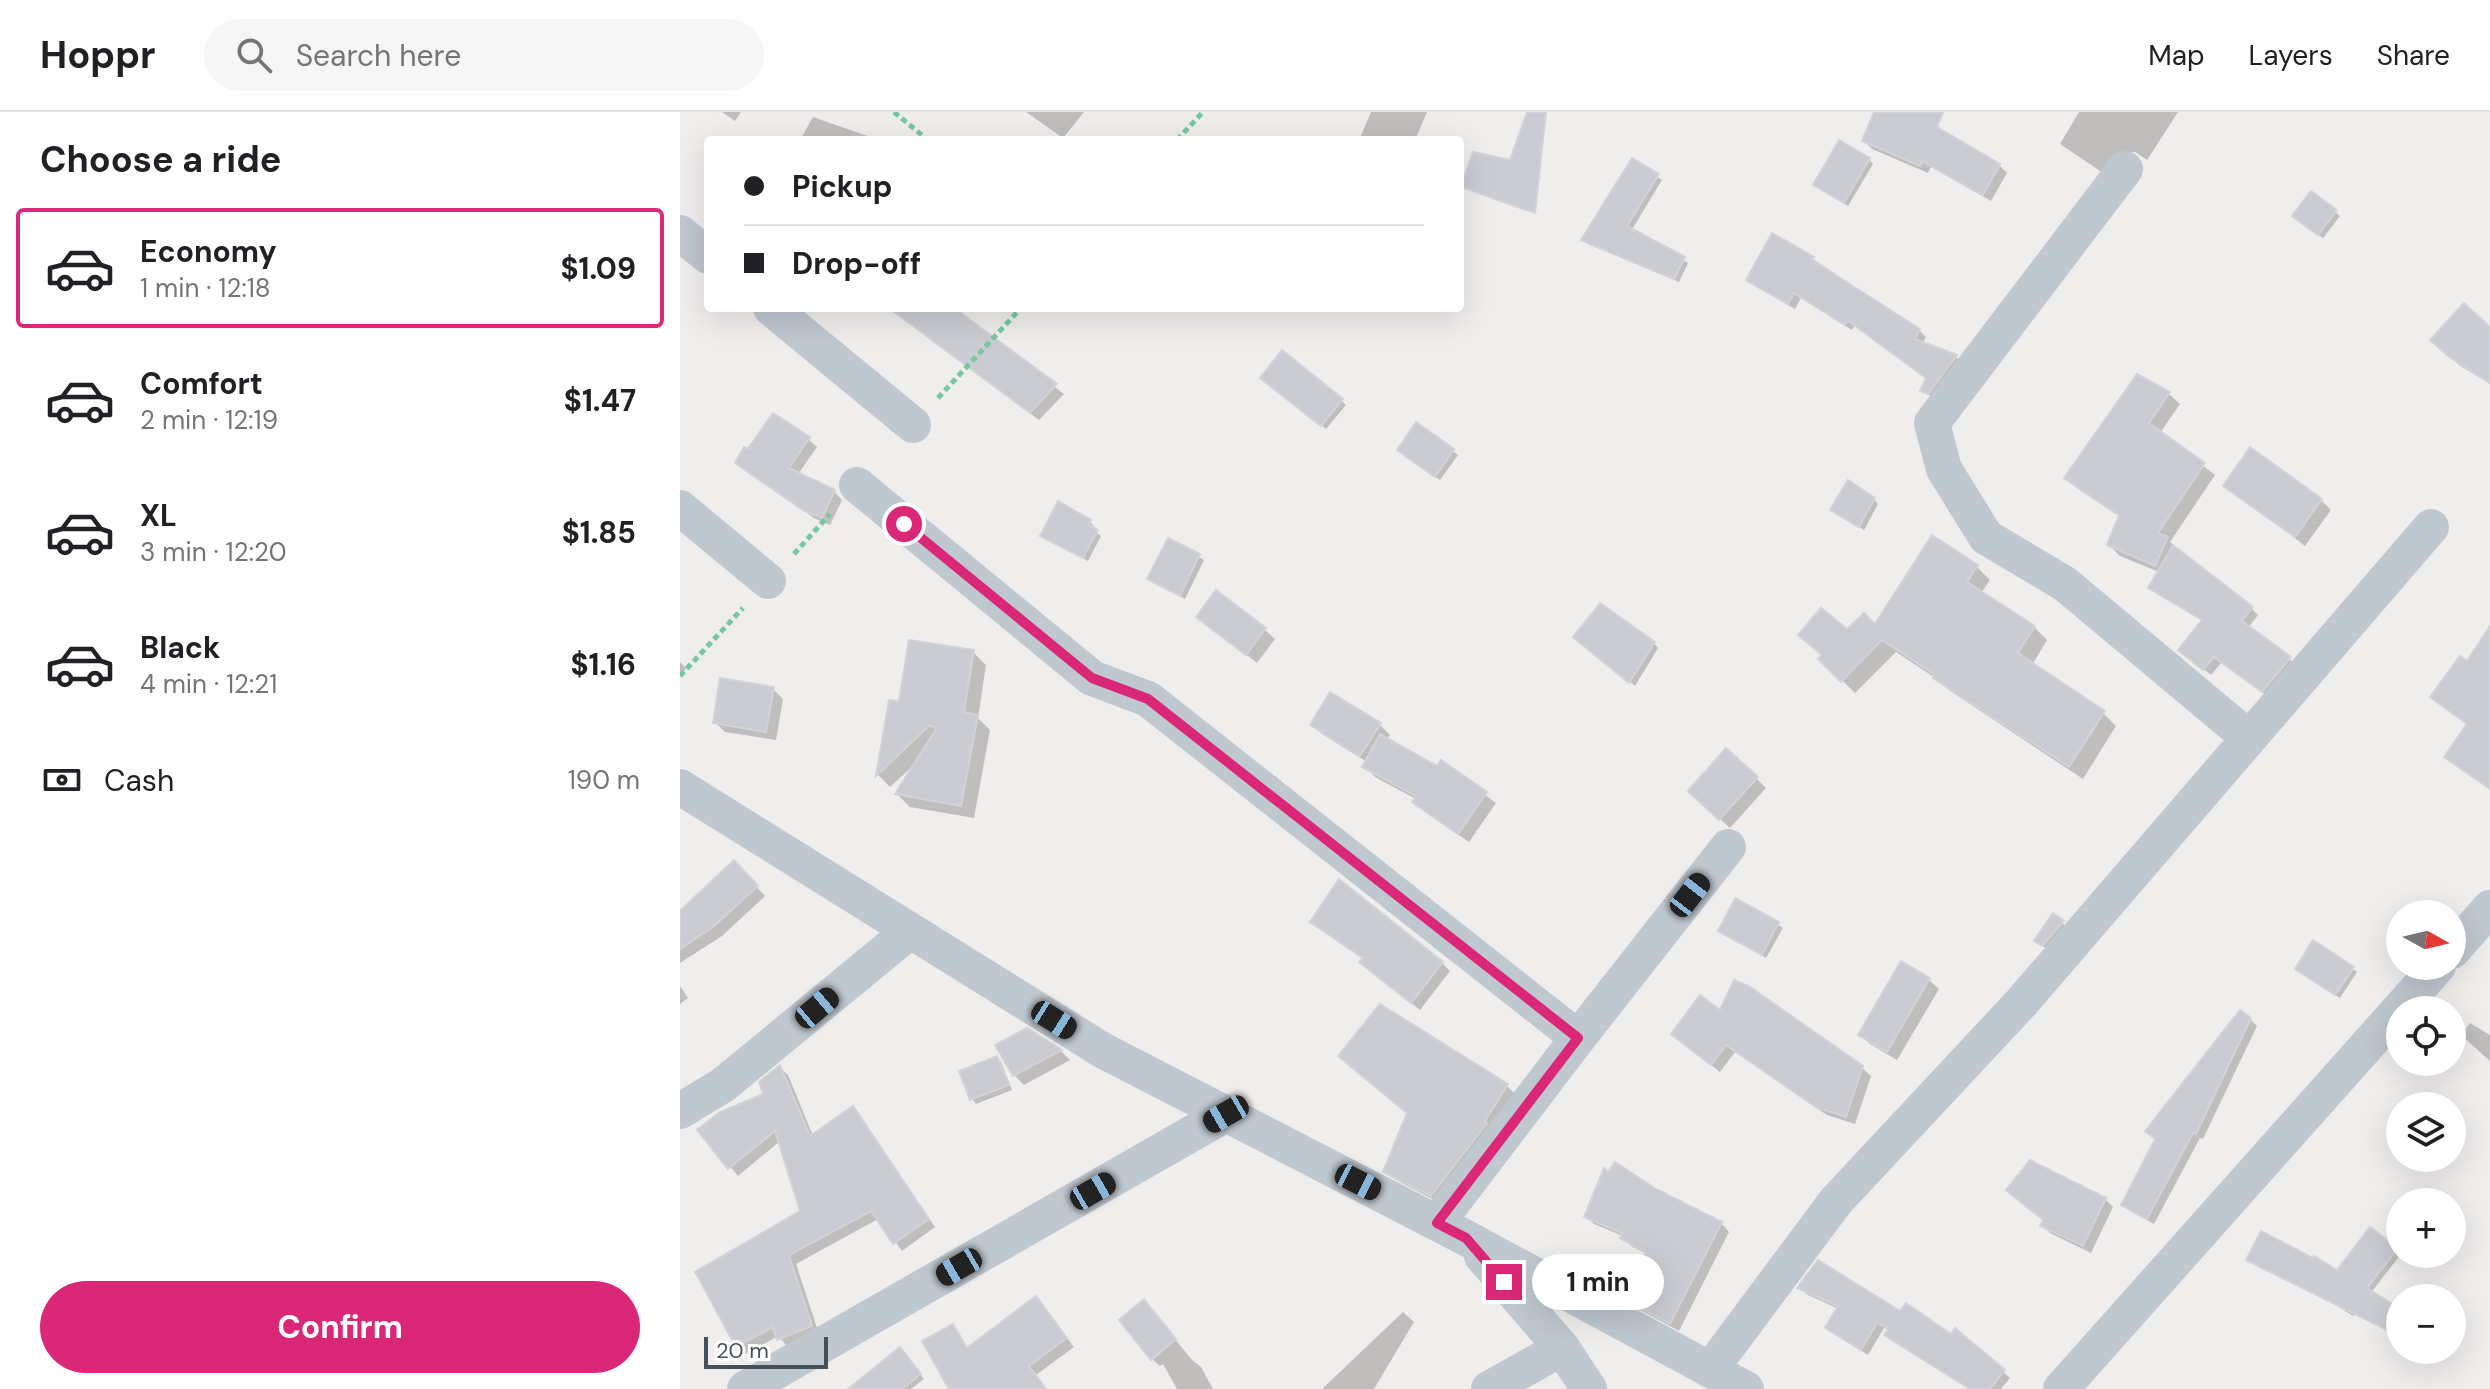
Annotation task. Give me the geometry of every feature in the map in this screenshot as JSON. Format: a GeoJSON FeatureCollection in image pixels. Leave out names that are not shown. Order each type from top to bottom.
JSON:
{"type":"FeatureCollection","features":[{"type":"Feature","properties":{"kind":"street"},"geometry":{"type":"LineString","coordinates":[[2125,169],[1932,423],[1944,469],[1986,537],[2065,584],[2249,738]]}},
{"type":"Feature","properties":{"kind":"street"},"geometry":{"type":"LineString","coordinates":[[680,233],[704,253]]}},
{"type":"Feature","properties":{"kind":"street"},"geometry":{"type":"LineString","coordinates":[[776,312],[913,425]]}},
{"type":"Feature","properties":{"kind":"street"},"geometry":{"type":"LineString","coordinates":[[857,485],[1092,678],[1148,699],[1578,1038]]}},
{"type":"Feature","properties":{"kind":"street"},"geometry":{"type":"LineString","coordinates":[[680,508],[768,581]]}},
{"type":"Feature","properties":{"kind":"street"},"geometry":{"type":"LineString","coordinates":[[1710,1370],[1836,1201],[2021,1003],[2431,527]]}},
{"type":"Feature","properties":{"kind":"street"},"geometry":{"type":"LineString","coordinates":[[683,793],[1102,1050],[1452,1230],[1746,1389]]}},
{"type":"Feature","properties":{"kind":"street"},"geometry":{"type":"LineString","coordinates":[[1452,1230],[1578,1038],[1728,847]]}},
{"type":"Feature","properties":{"kind":"street"},"geometry":{"type":"LineString","coordinates":[[2466,935],[2490,908]]}},
{"type":"Feature","properties":{"kind":"street"},"geometry":{"type":"LineString","coordinates":[[680,1111],[723,1085],[910,931]]}},
{"type":"Feature","properties":{"kind":"street"},"geometry":{"type":"LineString","coordinates":[[2061,1389],[2426,980]]}},
{"type":"Feature","properties":{"kind":"street"},"geometry":{"type":"LineString","coordinates":[[745,1389],[1226,1114]]}},
{"type":"Feature","properties":{"kind":"street"},"geometry":{"type":"LineString","coordinates":[[1452,1230],[1562,1348],[1589,1389]]}},
{"type":"Feature","properties":{"kind":"street"},"geometry":{"type":"LineString","coordinates":[[1489,1389],[1562,1348]]}},
{"type":"Feature","properties":{"kind":"path"},"geometry":{"type":"LineString","coordinates":[[894,112],[923,136]]}},
{"type":"Feature","properties":{"kind":"path"},"geometry":{"type":"LineString","coordinates":[[1181,136],[1203,112]]}},
{"type":"Feature","properties":{"kind":"building"},"geometry":{"type":"Polygon","coordinates":[[[1527,112],[1546,112],[1535,213],[1464,188],[1473,152],[1510,160],[1527,112]]]}},
{"type":"Feature","properties":{"kind":"building"},"geometry":{"type":"Polygon","coordinates":[[[1874,112],[1943,112],[1937,127],[2000,164],[1983,195],[1922,161],[1920,166],[1862,141],[1874,112]]]}},
{"type":"Feature","properties":{"kind":"building"},"geometry":{"type":"Polygon","coordinates":[[[1839,140],[1870,158],[1844,203],[1813,185],[1839,140]]]}},
{"type":"Feature","properties":{"kind":"building"},"geometry":{"type":"Polygon","coordinates":[[[1632,158],[1659,174],[1627,226],[1685,257],[1674,279],[1581,240],[1632,158]]]}},
{"type":"Feature","properties":{"kind":"building"},"geometry":{"type":"Polygon","coordinates":[[[2311,191],[2337,210],[2318,235],[2292,216],[2311,191]]]}},
{"type":"Feature","properties":{"kind":"building"},"geometry":{"type":"Polygon","coordinates":[[[1772,233],[1814,257],[1812,260],[1920,329],[1915,339],[1957,355],[1928,394],[1920,391],[1926,378],[1847,320],[1845,325],[1794,293],[1788,304],[1746,280],[1772,233]]]}},
{"type":"Feature","properties":{"kind":"building"},"geometry":{"type":"Polygon","coordinates":[[[2464,303],[2490,327],[2490,383],[2448,356],[2430,340],[2464,303]]]}},
{"type":"Feature","properties":{"kind":"building"},"geometry":{"type":"Polygon","coordinates":[[[894,312],[959,312],[1057,384],[1030,413],[894,312]]]}},
{"type":"Feature","properties":{"kind":"building"},"geometry":{"type":"Polygon","coordinates":[[[1282,350],[1343,399],[1321,426],[1260,378],[1282,350]]]}},
{"type":"Feature","properties":{"kind":"building"},"geometry":{"type":"Polygon","coordinates":[[[2137,374],[2170,392],[2149,423],[2205,463],[2158,533],[2168,537],[2155,566],[2107,545],[2119,515],[2064,478],[2137,374]]]}},
{"type":"Feature","properties":{"kind":"building"},"geometry":{"type":"Polygon","coordinates":[[[773,413],[810,437],[789,468],[835,490],[822,518],[803,510],[735,463],[744,447],[748,449],[773,413]]]}},
{"type":"Feature","properties":{"kind":"building"},"geometry":{"type":"Polygon","coordinates":[[[1416,422],[1454,449],[1435,477],[1397,450],[1416,422]]]}},
{"type":"Feature","properties":{"kind":"building"},"geometry":{"type":"Polygon","coordinates":[[[2250,447],[2322,499],[2295,537],[2223,486],[2250,447]]]}},
{"type":"Feature","properties":{"kind":"building"},"geometry":{"type":"Polygon","coordinates":[[[1848,480],[1875,498],[1859,527],[1830,510],[1848,480]]]}},
{"type":"Feature","properties":{"kind":"building"},"geometry":{"type":"Polygon","coordinates":[[[1058,501],[1091,520],[1089,525],[1098,530],[1083,558],[1040,536],[1058,501]]]}},
{"type":"Feature","properties":{"kind":"building"},"geometry":{"type":"Polygon","coordinates":[[[1932,535],[1978,565],[1967,582],[2035,626],[2018,653],[2105,711],[2069,767],[1933,678],[1935,675],[1882,640],[1841,682],[1818,659],[1822,655],[1798,635],[1821,608],[1847,629],[1864,613],[1875,624],[1932,535]]]}},
{"type":"Feature","properties":{"kind":"building"},"geometry":{"type":"Polygon","coordinates":[[[1168,538],[1200,554],[1180,596],[1147,579],[1168,538]]]}},
{"type":"Feature","properties":{"kind":"building"},"geometry":{"type":"Polygon","coordinates":[[[2173,545],[2253,607],[2242,621],[2291,657],[2262,692],[2214,657],[2203,670],[2178,650],[2202,620],[2148,588],[2173,545]]]}},
{"type":"Feature","properties":{"kind":"building"},"geometry":{"type":"Polygon","coordinates":[[[1216,590],[1266,628],[1246,655],[1196,617],[1216,590]]]}},
{"type":"Feature","properties":{"kind":"building"},"geometry":{"type":"Polygon","coordinates":[[[1600,603],[1655,642],[1629,683],[1573,637],[1600,603]]]}},
{"type":"Feature","properties":{"kind":"building"},"geometry":{"type":"Polygon","coordinates":[[[2490,626],[2490,789],[2444,757],[2467,724],[2430,697],[2460,656],[2467,661],[2490,626]]]}},
{"type":"Feature","properties":{"kind":"building"},"geometry":{"type":"Polygon","coordinates":[[[909,640],[974,650],[964,712],[978,715],[961,806],[895,794],[936,729],[930,725],[876,776],[889,700],[899,701],[909,640]]]}},
{"type":"Feature","properties":{"kind":"building"},"geometry":{"type":"Polygon","coordinates":[[[720,678],[774,687],[766,732],[713,723],[720,678]]]}},
{"type":"Feature","properties":{"kind":"building"},"geometry":{"type":"Polygon","coordinates":[[[1330,692],[1381,723],[1360,756],[1310,725],[1330,692]]]}},
{"type":"Feature","properties":{"kind":"building"},"geometry":{"type":"Polygon","coordinates":[[[1380,734],[1437,766],[1441,760],[1487,792],[1458,834],[1412,802],[1416,796],[1362,767],[1380,734]]]}},
{"type":"Feature","properties":{"kind":"building"},"geometry":{"type":"Polygon","coordinates":[[[1726,748],[1758,777],[1719,820],[1688,791],[1726,748]]]}},
{"type":"Feature","properties":{"kind":"building"},"geometry":{"type":"Polygon","coordinates":[[[734,860],[758,886],[713,927],[680,949],[680,911],[734,860]]]}},
{"type":"Feature","properties":{"kind":"building"},"geometry":{"type":"Polygon","coordinates":[[[1339,879],[1443,962],[1411,1003],[1359,962],[1363,958],[1310,922],[1339,879]]]}},
{"type":"Feature","properties":{"kind":"building"},"geometry":{"type":"Polygon","coordinates":[[[1735,898],[1779,922],[1762,955],[1718,931],[1735,898]]]}},
{"type":"Feature","properties":{"kind":"building"},"geometry":{"type":"Polygon","coordinates":[[[2053,913],[2064,921],[2042,946],[2034,941],[2053,913]]]}},
{"type":"Feature","properties":{"kind":"building"},"geometry":{"type":"Polygon","coordinates":[[[2313,940],[2354,967],[2335,995],[2295,969],[2313,940]]]}},
{"type":"Feature","properties":{"kind":"building"},"geometry":{"type":"Polygon","coordinates":[[[1901,961],[1930,978],[1887,1052],[1858,1035],[1901,961]]]}},
{"type":"Feature","properties":{"kind":"building"},"geometry":{"type":"Polygon","coordinates":[[[1734,980],[1750,987],[1863,1066],[1846,1117],[1816,1107],[1726,1045],[1711,1065],[1671,1034],[1700,995],[1720,1010],[1734,980]]]}},
{"type":"Feature","properties":{"kind":"building"},"geometry":{"type":"Polygon","coordinates":[[[1380,1004],[1508,1084],[1485,1121],[1487,1123],[1431,1196],[1383,1172],[1407,1113],[1338,1056],[1380,1004]]]}},
{"type":"Feature","properties":{"kind":"building"},"geometry":{"type":"Polygon","coordinates":[[[2240,1010],[2251,1018],[2196,1134],[2193,1133],[2147,1219],[2121,1205],[2155,1139],[2145,1131],[2240,1010]]]}},
{"type":"Feature","properties":{"kind":"building"},"geometry":{"type":"Polygon","coordinates":[[[1027,1028],[1062,1050],[1013,1076],[995,1045],[1027,1028]]]}},
{"type":"Feature","properties":{"kind":"building"},"geometry":{"type":"Polygon","coordinates":[[[997,1056],[1009,1085],[970,1100],[959,1071],[997,1056]]]}},
{"type":"Feature","properties":{"kind":"building"},"geometry":{"type":"Polygon","coordinates":[[[780,1065],[810,1136],[853,1106],[929,1219],[893,1244],[871,1211],[789,1255],[812,1326],[777,1340],[773,1327],[736,1347],[695,1272],[800,1211],[775,1131],[728,1169],[697,1130],[720,1112],[763,1094],[759,1082],[780,1065]]]}},
{"type":"Feature","properties":{"kind":"building"},"geometry":{"type":"Polygon","coordinates":[[[2030,1160],[2106,1198],[2083,1246],[2040,1226],[2043,1220],[2006,1190],[2030,1160]]]}},
{"type":"Feature","properties":{"kind":"building"},"geometry":{"type":"Polygon","coordinates":[[[1615,1162],[1656,1189],[1722,1222],[1670,1324],[1622,1298],[1646,1252],[1620,1238],[1622,1233],[1584,1217],[1604,1168],[1608,1172],[1615,1162]]]}},
{"type":"Feature","properties":{"kind":"building"},"geometry":{"type":"Polygon","coordinates":[[[2370,1227],[2386,1239],[2386,1263],[2367,1288],[2386,1300],[2386,1330],[2246,1260],[2261,1231],[2337,1270],[2370,1227]]]}},
{"type":"Feature","properties":{"kind":"building"},"geometry":{"type":"Polygon","coordinates":[[[1818,1260],[1900,1311],[1906,1303],[1951,1334],[1955,1328],[2005,1370],[1990,1389],[1970,1389],[1884,1335],[1889,1328],[1877,1323],[1861,1350],[1825,1328],[1838,1306],[1797,1288],[1818,1260]]]}},
{"type":"Feature","properties":{"kind":"building"},"geometry":{"type":"Polygon","coordinates":[[[1036,1296],[1067,1338],[1029,1366],[1046,1389],[949,1389],[922,1341],[953,1324],[967,1348],[1036,1296]]]}},
{"type":"Feature","properties":{"kind":"building"},"geometry":{"type":"Polygon","coordinates":[[[1144,1299],[1176,1339],[1151,1360],[1119,1320],[1144,1299]]]}},
{"type":"Feature","properties":{"kind":"building"},"geometry":{"type":"Polygon","coordinates":[[[900,1347],[921,1374],[902,1389],[848,1389],[900,1347]]]}},
{"type":"Feature","properties":{"kind":"route"},"geometry":{"type":"LineString","coordinates":[[904,524],[1092,678],[1148,699],[1578,1038],[1437,1223],[1466,1238],[1504,1282]]}}]}
